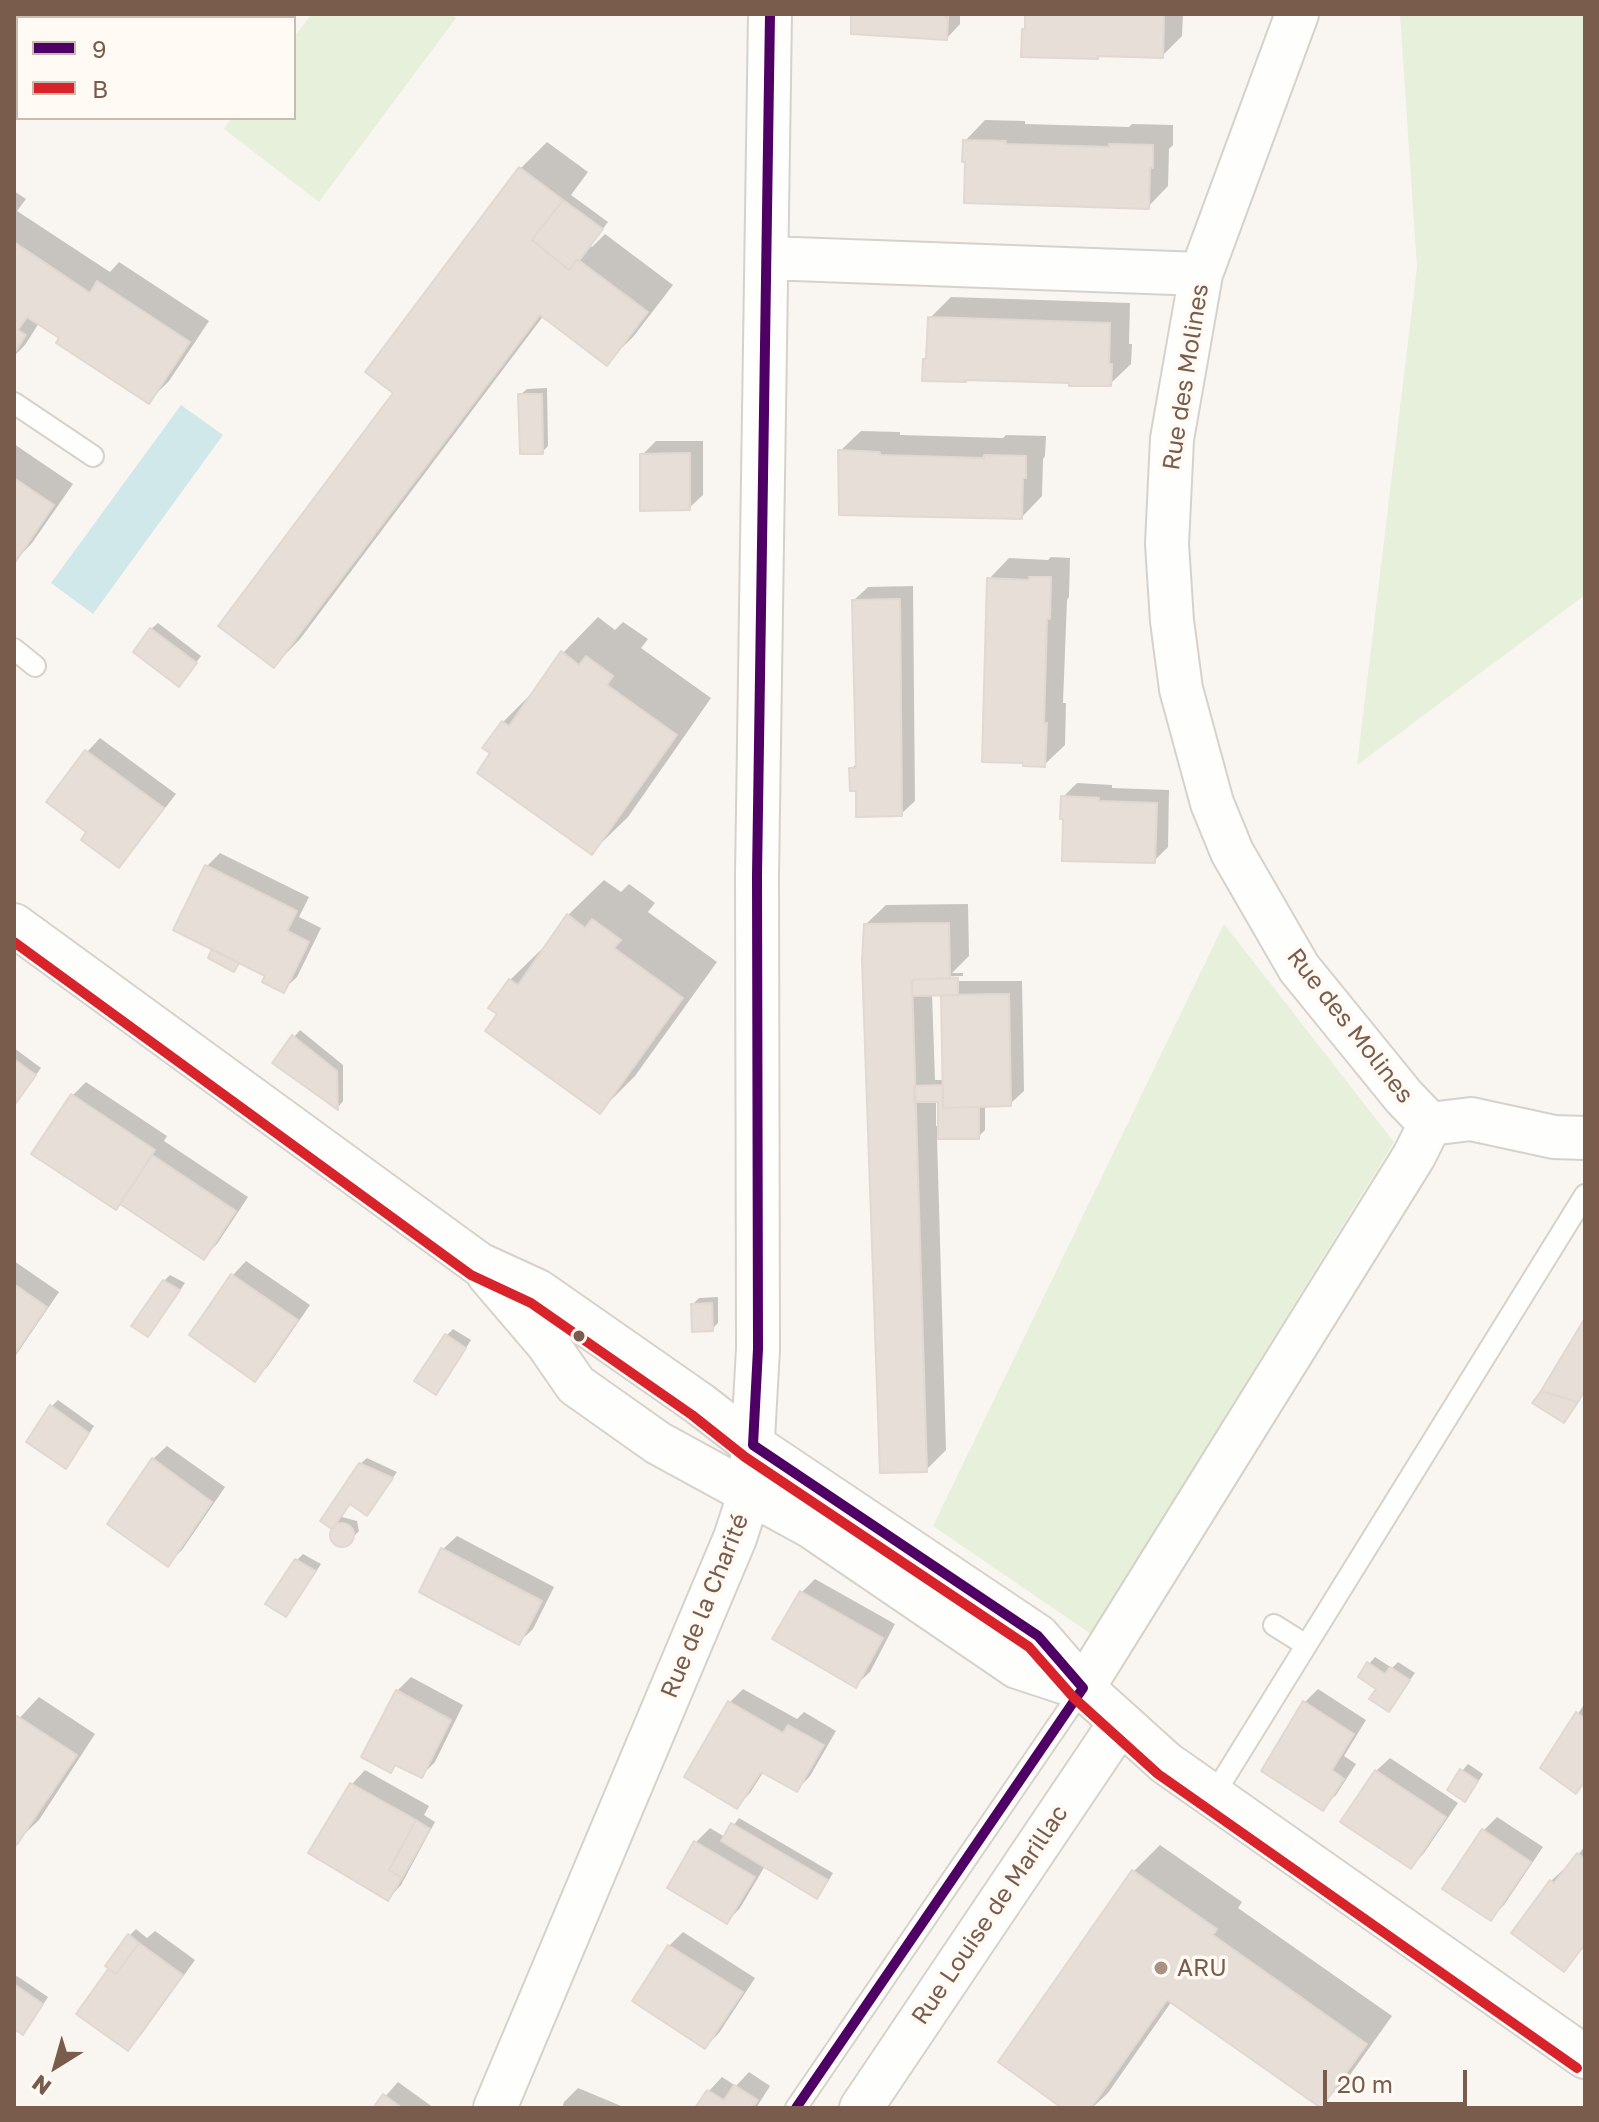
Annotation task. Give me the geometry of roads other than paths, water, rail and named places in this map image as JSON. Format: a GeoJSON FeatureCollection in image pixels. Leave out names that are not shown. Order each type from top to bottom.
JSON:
{"type":"FeatureCollection","features":[{"type":"Feature","properties":{"kind":"street","name":"Rue de la Charité"},"geometry":{"type":"LineString","coordinates":[[495,2108],[729,1553],[750,1492],[758,1349],[757,875],[770,14]]}},
{"type":"Feature","properties":{"kind":"street","name":"Rue des Molines"},"geometry":{"type":"LineString","coordinates":[[1083,1688],[1414,1156],[1430,1124],[1404,1097],[1299,968],[1232,852],[1212,803],[1181,689],[1172,621],[1167,544],[1172,439],[1201,274],[1297,14]]}},
{"type":"Feature","properties":{"kind":"street"},"geometry":{"type":"LineString","coordinates":[[767,258],[1201,274]]}},
{"type":"Feature","properties":{"kind":"street"},"geometry":{"type":"LineString","coordinates":[[14,925],[479,1264],[538,1291],[700,1404],[753,1445],[1038,1636],[1083,1688],[1166,1763],[1585,2057]]}},
{"type":"Feature","properties":{"kind":"street"},"geometry":{"type":"LineString","coordinates":[[1430,1124],[1471,1119],[1554,1137],[1585,1138]]}},
{"type":"Feature","properties":{"kind":"street"},"geometry":{"type":"LineString","coordinates":[[479,1264],[547,1343],[576,1385],[658,1443],[810,1526],[1017,1667],[1083,1688]]}},
{"type":"Feature","properties":{"kind":"street","name":"Rue Louise de Marillac"},"geometry":{"type":"LineString","coordinates":[[861,2108],[1120,1723]]}},
{"type":"Feature","properties":{"kind":"lane"},"geometry":{"type":"LineString","coordinates":[[14,403],[93,456]]}},
{"type":"Feature","properties":{"kind":"lane"},"geometry":{"type":"LineString","coordinates":[[14,649],[35,666]]}},
{"type":"Feature","properties":{"kind":"lane"},"geometry":{"type":"LineString","coordinates":[[1213,1796],[1585,1195]]}},
{"type":"Feature","properties":{"kind":"lane"},"geometry":{"type":"LineString","coordinates":[[1274,1625],[1306,1645]]}},
{"type":"Feature","properties":{"kind":"lane"},"geometry":{"type":"LineString","coordinates":[[796,2108],[1083,1688]]}},
{"type":"Feature","properties":{"kind":"water"},"geometry":{"type":"Polygon","coordinates":[[[181,405],[223,435],[93,614],[51,583],[181,405]]]}},
{"type":"Feature","properties":{"kind":"place","name":"ARU"},"geometry":{"type":"Point","coordinates":[1161,1968]}}]}
